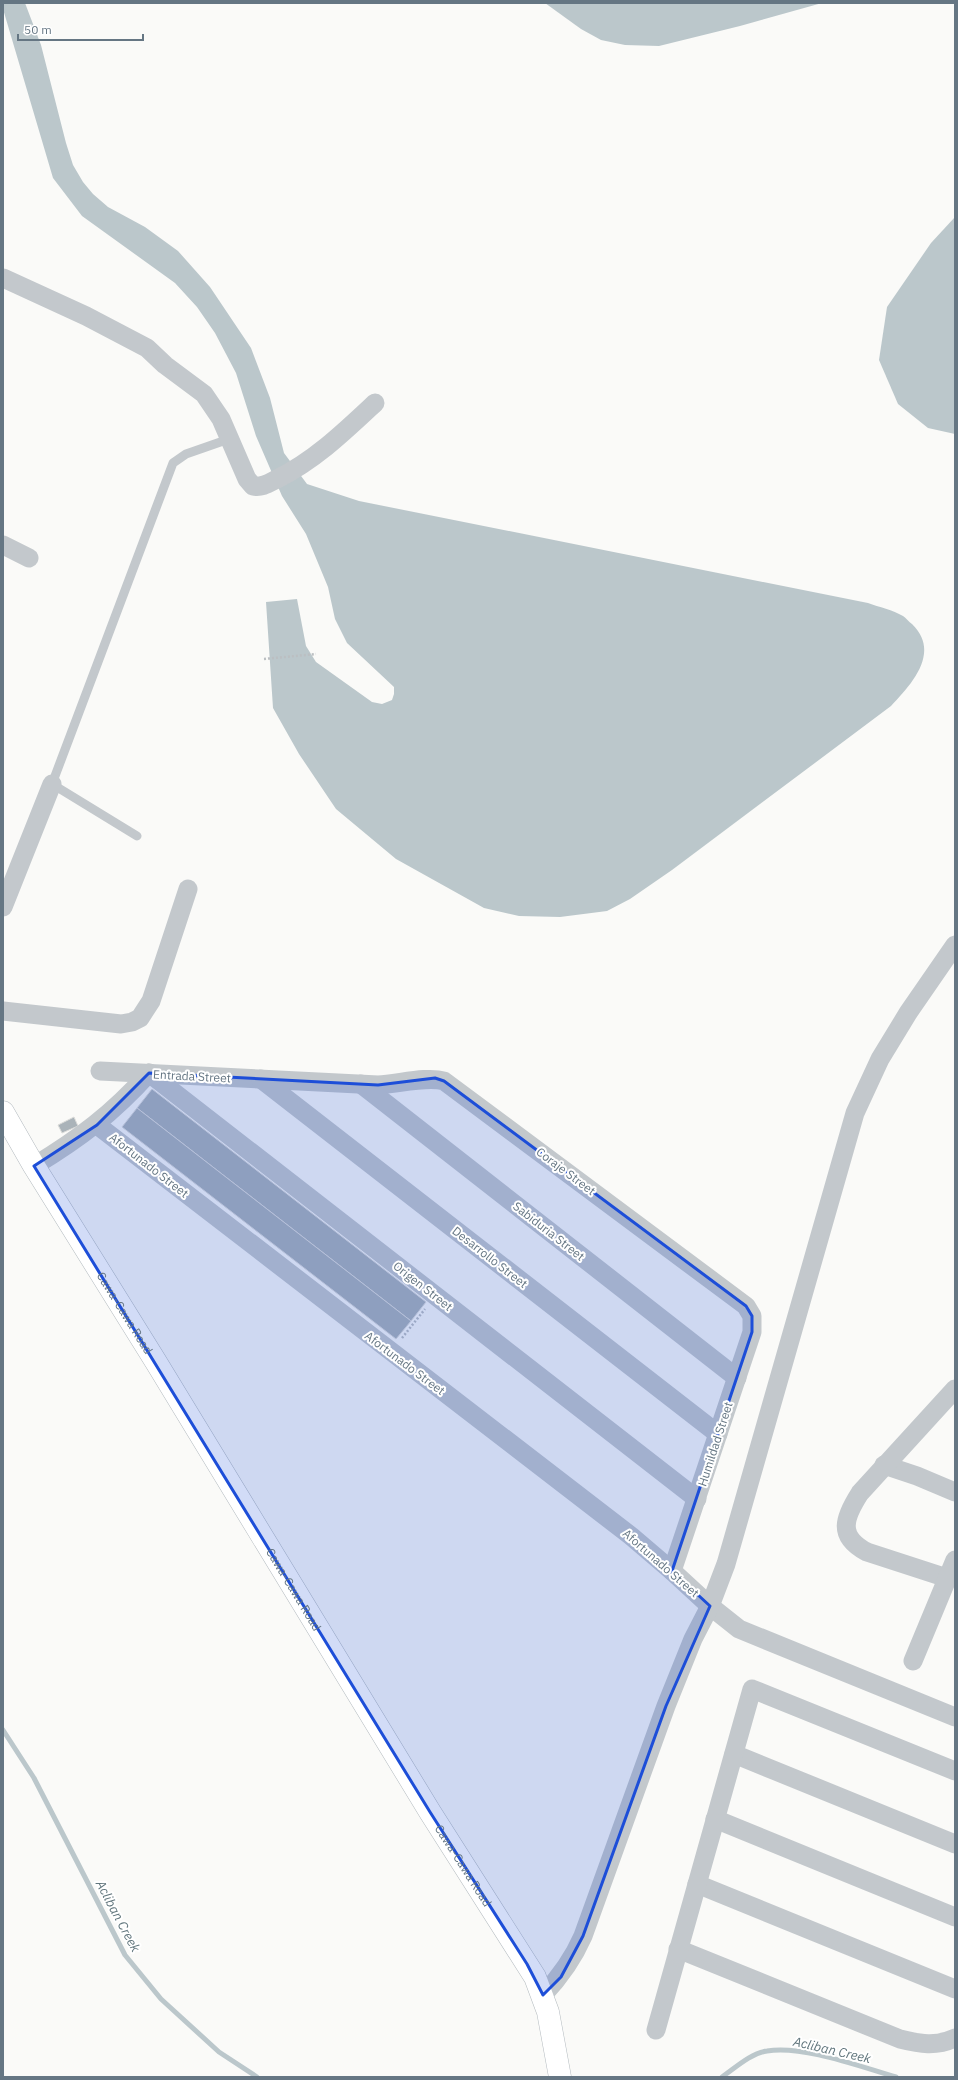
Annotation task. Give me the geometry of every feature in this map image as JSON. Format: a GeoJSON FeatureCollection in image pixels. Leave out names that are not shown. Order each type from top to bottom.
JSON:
{"type":"FeatureCollection","features":[{"type":"Feature","properties":{"kind":"street"},"geometry":{"type":"LineString","coordinates":[[3,278],[86,316],[147,348],[165,365],[204,394],[213,405],[250,484],[258,487],[299,468],[338,437],[375,404]]}},
{"type":"Feature","properties":{"kind":"street"},"geometry":{"type":"LineString","coordinates":[[3,545],[29,558]]}},
{"type":"Feature","properties":{"kind":"street"},"geometry":{"type":"LineString","coordinates":[[3,907],[52,784]]}},
{"type":"Feature","properties":{"kind":"street"},"geometry":{"type":"LineString","coordinates":[[3,1011],[121,1024],[132,1022],[140,1018],[150,1001],[188,889]]}},
{"type":"Feature","properties":{"kind":"street"},"geometry":{"type":"LineString","coordinates":[[543,1995],[560,1977],[573,1958],[583,1936],[671,1692],[693,1639],[710,1606],[728,1556],[855,1113],[884,1053],[908,1013],[955,945]]}},
{"type":"Feature","properties":{"kind":"street"},"geometry":{"type":"LineString","coordinates":[[100,1071],[148,1073]]}},
{"type":"Feature","properties":{"kind":"street","name":"Entrada Street"},"geometry":{"type":"LineString","coordinates":[[34,1166],[97,1125],[131,1093],[148,1073],[361,1084]]}},
{"type":"Feature","properties":{"kind":"street","name":"Origen Street"},"geometry":{"type":"LineString","coordinates":[[148,1073],[697,1499]]}},
{"type":"Feature","properties":{"kind":"street","name":"Coraje Street"},"geometry":{"type":"LineString","coordinates":[[361,1084],[394,1084],[435,1078],[444,1081],[746,1306],[752,1316]]}},
{"type":"Feature","properties":{"kind":"street","name":"Desarrollo Street"},"geometry":{"type":"LineString","coordinates":[[261,1079],[718,1434]]}},
{"type":"Feature","properties":{"kind":"street","name":"Sabiduria Street"},"geometry":{"type":"LineString","coordinates":[[361,1084],[737,1378]]}},
{"type":"Feature","properties":{"kind":"street","name":"Cawa-Cawa Road"},"geometry":{"type":"LineString","coordinates":[[3,1112],[34,1166],[156,1362],[430,1812],[530,1968],[543,1995],[552,2030],[560,2077]]}},
{"type":"Feature","properties":{"kind":"street","name":"Afortunado Street"},"geometry":{"type":"LineString","coordinates":[[97,1125],[391,1353],[587,1501],[672,1571],[710,1606],[739,1628],[754,1636],[955,1717]]}},
{"type":"Feature","properties":{"kind":"street","name":"Humildad Street"},"geometry":{"type":"LineString","coordinates":[[672,1571],[752,1332],[752,1316]]}},
{"type":"Feature","properties":{"kind":"street"},"geometry":{"type":"LineString","coordinates":[[947,1578],[867,1552],[849,1539],[846,1519],[849,1509],[860,1493],[884,1465],[947,1409],[955,1389]]}},
{"type":"Feature","properties":{"kind":"street"},"geometry":{"type":"LineString","coordinates":[[884,1465],[923,1478],[955,1492]]}},
{"type":"Feature","properties":{"kind":"street"},"geometry":{"type":"LineString","coordinates":[[913,1661],[955,1560]]}},
{"type":"Feature","properties":{"kind":"street"},"geometry":{"type":"LineString","coordinates":[[656,2030],[752,1689],[955,1771]]}},
{"type":"Feature","properties":{"kind":"street"},"geometry":{"type":"LineString","coordinates":[[734,1754],[955,1844]]}},
{"type":"Feature","properties":{"kind":"street"},"geometry":{"type":"LineString","coordinates":[[715,1819],[955,1917]]}},
{"type":"Feature","properties":{"kind":"street"},"geometry":{"type":"LineString","coordinates":[[697,1884],[955,1989]]}},
{"type":"Feature","properties":{"kind":"street"},"geometry":{"type":"LineString","coordinates":[[678,1949],[900,2039],[925,2044],[939,2044],[955,2038]]}},
{"type":"Feature","properties":{"kind":"lane"},"geometry":{"type":"LineString","coordinates":[[137,836],[52,784],[173,463],[186,454],[229,439]]}},
{"type":"Feature","properties":{"kind":"path"},"geometry":{"type":"LineString","coordinates":[[264,659],[316,654]]}},
{"type":"Feature","properties":{"kind":"path"},"geometry":{"type":"LineString","coordinates":[[391,1353],[435,1296]]}},
{"type":"Feature","properties":{"kind":"highlighted area"},"geometry":{"type":"Polygon","coordinates":[[[149,1073],[378,1085],[435,1078],[444,1081],[746,1306],[752,1316],[752,1332],[672,1571],[710,1606],[666,1706],[583,1936],[561,1977],[543,1995],[527,1964],[430,1812],[34,1166],[97,1125],[149,1073]]]}},
{"type":"Feature","properties":{"kind":"shaded area"},"geometry":{"type":"Polygon","coordinates":[[[3,3],[25,3],[41,45],[73,165],[83,182],[93,194],[108,207],[145,227],[178,251],[210,287],[251,348],[270,398],[284,453],[307,484],[359,501],[868,603],[903,616],[912,624],[920,635],[924,646],[924,656],[915,678],[891,706],[672,870],[630,899],[607,911],[560,917],[519,916],[484,908],[396,859],[336,809],[299,754],[273,708],[266,602],[297,599],[306,646],[316,662],[372,702],[382,704],[392,700],[394,687],[347,643],[335,619],[328,587],[306,534],[282,496],[256,436],[236,373],[215,333],[197,307],[175,283],[82,216],[53,178],[3,9],[3,3]]]}},
{"type":"Feature","properties":{"kind":"shaded area"},"geometry":{"type":"Polygon","coordinates":[[[545,3],[822,3],[740,26],[659,46],[625,45],[601,40],[581,29],[545,3]]]}},
{"type":"Feature","properties":{"kind":"shaded area"},"geometry":{"type":"Polygon","coordinates":[[[955,217],[955,434],[928,428],[898,404],[879,360],[887,307],[931,243],[955,217]]]}},
{"type":"Feature","properties":{"kind":"building"},"geometry":{"type":"Polygon","coordinates":[[[152,1089],[426,1302],[411,1321],[137,1108],[152,1089]]]}},
{"type":"Feature","properties":{"kind":"building"},"geometry":{"type":"Polygon","coordinates":[[[137,1108],[411,1321],[396,1339],[122,1127],[137,1108]]]}},
{"type":"Feature","properties":{"kind":"building"},"geometry":{"type":"Polygon","coordinates":[[[74,1117],[78,1126],[62,1133],[58,1125],[74,1117]]]}},
{"type":"Feature","properties":{"kind":"waterway","name":"Acliban Creek"},"geometry":{"type":"LineString","coordinates":[[3,1730],[34,1778],[125,1955],[161,1999],[219,2052],[257,2077]]}},
{"type":"Feature","properties":{"kind":"waterway","name":"Acliban Creek"},"geometry":{"type":"LineString","coordinates":[[722,2077],[743,2061],[761,2052],[781,2050],[797,2051],[832,2058],[896,2077]]}}]}
